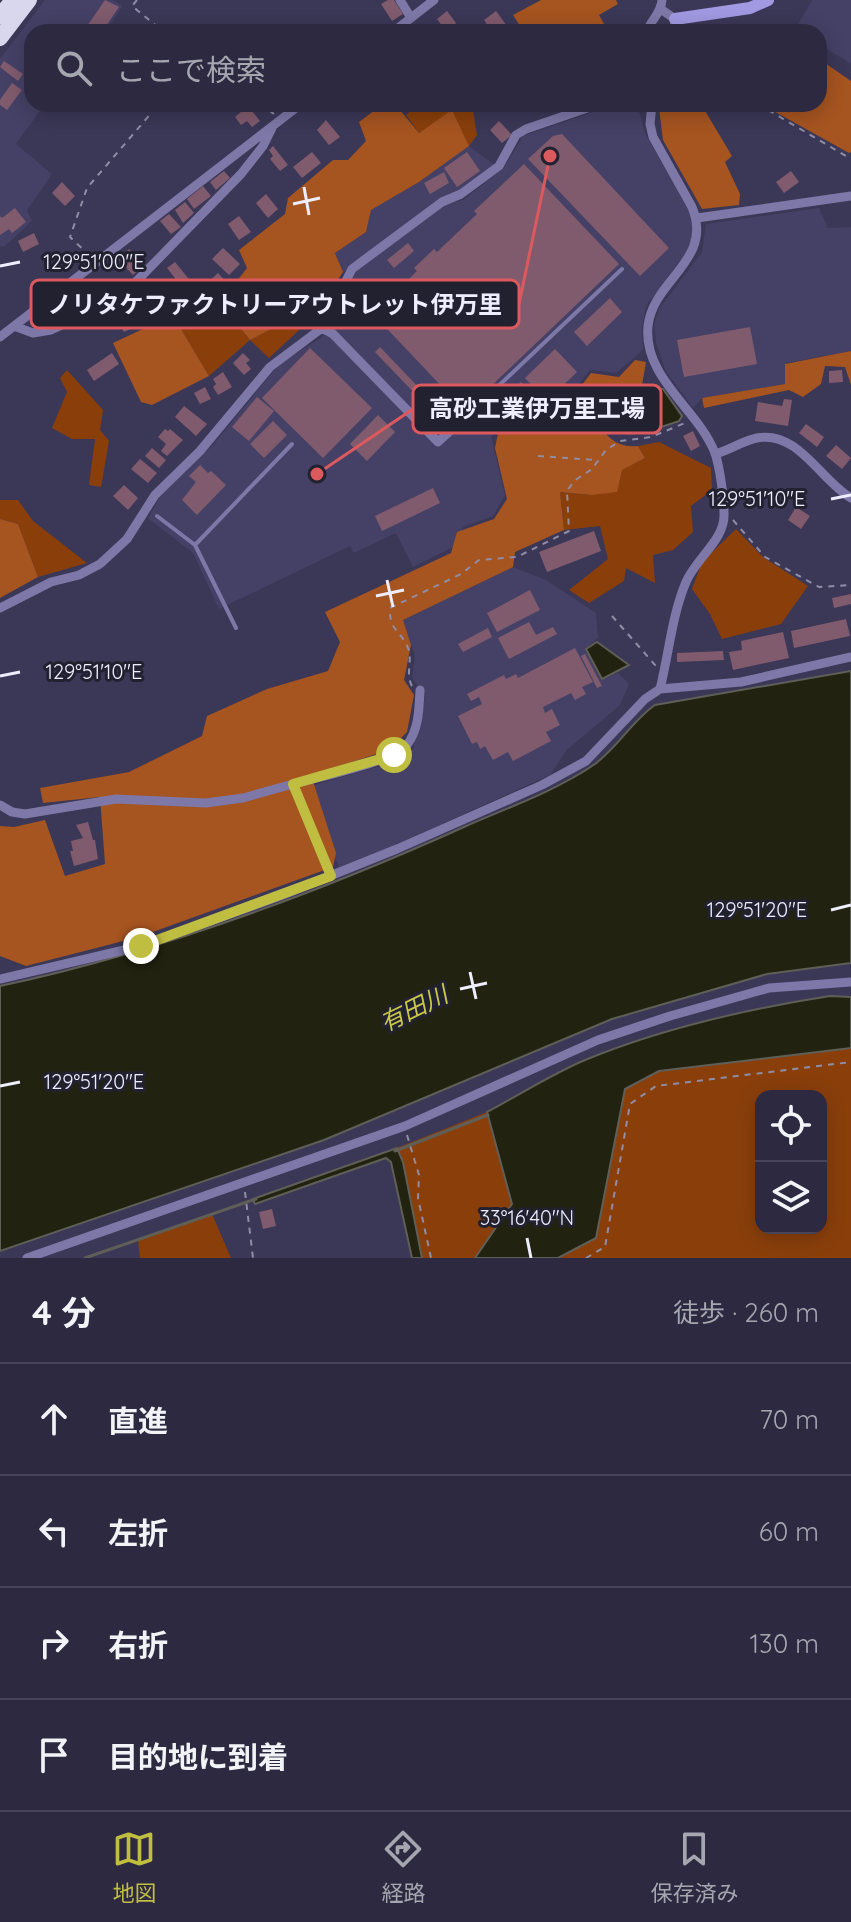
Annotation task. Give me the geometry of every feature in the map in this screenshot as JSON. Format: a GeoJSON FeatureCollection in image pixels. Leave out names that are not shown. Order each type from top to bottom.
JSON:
{"type":"FeatureCollection","features":[{"type":"Feature","properties":{"kind":"highway"},"geometry":{"type":"LineString","coordinates":[[0,16],[13,0]]}},
{"type":"Feature","properties":{"kind":"highway"},"geometry":{"type":"LineString","coordinates":[[0,38],[29,0]]}},
{"type":"Feature","properties":{"kind":"street"},"geometry":{"type":"LineString","coordinates":[[400,0],[411,18]]}},
{"type":"Feature","properties":{"kind":"street"},"geometry":{"type":"LineString","coordinates":[[403,24],[434,0]]}},
{"type":"Feature","properties":{"kind":"street"},"geometry":{"type":"LineString","coordinates":[[682,24],[750,8],[768,0]]}},
{"type":"Feature","properties":{"kind":"street"},"geometry":{"type":"LineString","coordinates":[[650,24],[662,5],[673,24]]}},
{"type":"Feature","properties":{"kind":"street"},"geometry":{"type":"LineString","coordinates":[[5,332],[290,112]]}},
{"type":"Feature","properties":{"kind":"street"},"geometry":{"type":"LineString","coordinates":[[0,608],[51,582],[79,575],[100,564],[127,539],[155,495],[200,451],[270,367],[322,328],[352,269],[442,202],[461,194],[499,166],[516,135],[576,112]]}},
{"type":"Feature","properties":{"kind":"street"},"geometry":{"type":"LineString","coordinates":[[651,112],[653,137],[697,218],[698,233],[693,251],[652,306],[647,328],[651,350],[661,376],[694,419],[715,454],[724,511],[721,532],[687,580],[677,607],[660,689]]}},
{"type":"Feature","properties":{"kind":"street"},"geometry":{"type":"LineString","coordinates":[[5,332],[51,330],[127,291],[241,174],[277,122]]}},
{"type":"Feature","properties":{"kind":"street"},"geometry":{"type":"LineString","coordinates":[[697,218],[851,196]]}},
{"type":"Feature","properties":{"kind":"street"},"geometry":{"type":"LineString","coordinates":[[322,328],[333,334],[438,442],[450,431]]}},
{"type":"Feature","properties":{"kind":"street"},"geometry":{"type":"LineString","coordinates":[[715,454],[758,438],[770,437],[783,441],[810,460],[851,498]]}},
{"type":"Feature","properties":{"kind":"street"},"geometry":{"type":"LineString","coordinates":[[0,979],[141,946],[331,876],[542,785],[586,761],[645,699],[660,689],[741,682],[851,657]]}},
{"type":"Feature","properties":{"kind":"street"},"geometry":{"type":"LineString","coordinates":[[0,805],[12,812],[25,814],[116,799],[206,803],[243,798],[368,764],[394,755],[405,747],[419,717],[420,690]]}},
{"type":"Feature","properties":{"kind":"street"},"geometry":{"type":"LineString","coordinates":[[293,784],[331,876]]}},
{"type":"Feature","properties":{"kind":"street"},"geometry":{"type":"LineString","coordinates":[[27,1258],[405,1126],[598,1040],[769,988],[851,982]]}},
{"type":"Feature","properties":{"kind":"lane"},"geometry":{"type":"LineString","coordinates":[[450,431],[622,269]]}},
{"type":"Feature","properties":{"kind":"lane"},"geometry":{"type":"LineString","coordinates":[[195,545],[292,444]]}},
{"type":"Feature","properties":{"kind":"lane"},"geometry":{"type":"LineString","coordinates":[[157,516],[195,545],[236,628]]}},
{"type":"Feature","properties":{"kind":"path"},"geometry":{"type":"LineString","coordinates":[[137,0],[132,6],[154,24]]}},
{"type":"Feature","properties":{"kind":"path"},"geometry":{"type":"LineString","coordinates":[[97,262],[70,237],[87,188],[152,112]]}},
{"type":"Feature","properties":{"kind":"path"},"geometry":{"type":"LineString","coordinates":[[268,112],[277,122]]}},
{"type":"Feature","properties":{"kind":"path"},"geometry":{"type":"LineString","coordinates":[[772,112],[851,159]]}},
{"type":"Feature","properties":{"kind":"path"},"geometry":{"type":"LineString","coordinates":[[420,690],[411,685],[407,677],[410,656],[390,621],[390,608],[461,574],[479,560],[517,557],[569,531],[567,491],[574,481],[592,469],[606,450],[620,441],[651,437],[694,419]]}},
{"type":"Feature","properties":{"kind":"path"},"geometry":{"type":"LineString","coordinates":[[538,456],[597,460]]}},
{"type":"Feature","properties":{"kind":"path"},"geometry":{"type":"LineString","coordinates":[[724,511],[730,514],[737,527],[765,557],[819,587],[851,585]]}},
{"type":"Feature","properties":{"kind":"path"},"geometry":{"type":"LineString","coordinates":[[612,616],[652,659],[663,677]]}},
{"type":"Feature","properties":{"kind":"path"},"geometry":{"type":"LineString","coordinates":[[586,1258],[605,1247],[630,1104],[656,1086],[851,1062]]}},
{"type":"Feature","properties":{"kind":"path"},"geometry":{"type":"LineString","coordinates":[[408,1138],[419,1175],[418,1198],[431,1258]]}},
{"type":"Feature","properties":{"kind":"path"},"geometry":{"type":"LineString","coordinates":[[245,1197],[253,1258]]}},
{"type":"Feature","properties":{"kind":"shaded area"},"geometry":{"type":"Polygon","coordinates":[[[45,0],[113,0],[122,6],[111,24],[27,24],[45,0]]]}},
{"type":"Feature","properties":{"kind":"shaded area"},"geometry":{"type":"Polygon","coordinates":[[[541,0],[616,0],[618,4],[599,15],[604,24],[519,24],[513,15],[541,0]]]}},
{"type":"Feature","properties":{"kind":"shaded area"},"geometry":{"type":"Polygon","coordinates":[[[812,0],[851,0],[851,64],[827,49],[827,24],[798,24],[812,0]]]}},
{"type":"Feature","properties":{"kind":"shaded area"},"geometry":{"type":"Polygon","coordinates":[[[24,28],[24,112],[39,112],[16,144],[52,174],[27,210],[32,221],[5,246],[0,246],[0,59],[24,28]]]}},
{"type":"Feature","properties":{"kind":"shaded area"},"geometry":{"type":"Polygon","coordinates":[[[827,64],[851,81],[849,153],[775,112],[827,112],[827,64]]]}},
{"type":"Feature","properties":{"kind":"shaded area"},"geometry":{"type":"Polygon","coordinates":[[[372,112],[402,112],[419,133],[453,112],[469,146],[419,182],[371,210],[366,232],[335,253],[343,272],[311,319],[298,315],[250,340],[220,303],[247,268],[239,250],[285,214],[288,198],[333,160],[348,160],[366,141],[359,122],[372,112]]]}},
{"type":"Feature","properties":{"kind":"shaded area"},"geometry":{"type":"Polygon","coordinates":[[[410,112],[450,112],[419,133],[406,115],[410,112]]]}},
{"type":"Feature","properties":{"kind":"shaded area"},"geometry":{"type":"Polygon","coordinates":[[[452,112],[473,112],[477,135],[469,146],[452,112]]]}},
{"type":"Feature","properties":{"kind":"shaded area"},"geometry":{"type":"Polygon","coordinates":[[[593,112],[639,112],[645,133],[691,214],[693,234],[688,250],[646,306],[642,327],[643,350],[616,373],[590,370],[566,400],[526,407],[491,437],[505,495],[493,516],[463,527],[457,545],[413,567],[396,533],[354,553],[350,546],[219,609],[193,553],[148,518],[163,492],[213,445],[279,364],[322,337],[353,272],[439,207],[463,200],[504,168],[523,136],[593,112]]]}},
{"type":"Feature","properties":{"kind":"shaded area"},"geometry":{"type":"Polygon","coordinates":[[[660,112],[706,112],[732,156],[725,162],[740,194],[739,205],[702,209],[663,140],[660,112]]]}},
{"type":"Feature","properties":{"kind":"shaded area"},"geometry":{"type":"Polygon","coordinates":[[[469,146],[495,165],[460,192],[445,197],[343,272],[335,253],[366,232],[371,210],[419,182],[469,146]]]}},
{"type":"Feature","properties":{"kind":"shaded area"},"geometry":{"type":"Polygon","coordinates":[[[819,208],[828,228],[851,227],[851,351],[786,363],[786,384],[702,398],[693,408],[666,372],[656,343],[654,325],[659,309],[702,252],[706,224],[819,208]]]}},
{"type":"Feature","properties":{"kind":"shaded area"},"geometry":{"type":"Polygon","coordinates":[[[220,303],[250,340],[209,376],[178,324],[220,303]]]}},
{"type":"Feature","properties":{"kind":"shaded area"},"geometry":{"type":"Polygon","coordinates":[[[298,315],[311,319],[269,358],[250,340],[298,315]]]}},
{"type":"Feature","properties":{"kind":"shaded area"},"geometry":{"type":"Polygon","coordinates":[[[162,320],[178,324],[209,376],[152,405],[141,402],[113,343],[162,320]]]}},
{"type":"Feature","properties":{"kind":"shaded area"},"geometry":{"type":"Polygon","coordinates":[[[851,351],[851,385],[845,367],[825,366],[821,384],[803,397],[789,390],[704,408],[702,398],[785,384],[785,364],[851,351]]]}},
{"type":"Feature","properties":{"kind":"shaded area"},"geometry":{"type":"Polygon","coordinates":[[[635,360],[646,362],[641,391],[633,399],[608,399],[591,392],[595,413],[604,431],[617,443],[638,446],[645,458],[622,470],[617,492],[591,495],[560,492],[564,530],[515,552],[513,567],[403,620],[411,645],[404,680],[414,695],[407,732],[389,750],[311,775],[336,853],[333,867],[139,937],[26,966],[0,956],[0,826],[14,827],[45,820],[65,876],[105,864],[100,797],[43,803],[40,788],[129,772],[202,736],[207,716],[267,689],[328,671],[340,642],[325,612],[451,553],[457,532],[494,519],[507,499],[495,448],[498,433],[528,409],[569,402],[591,373],[619,377],[635,360]]]}},
{"type":"Feature","properties":{"kind":"shaded area"},"geometry":{"type":"Polygon","coordinates":[[[67,370],[103,410],[100,430],[109,441],[101,487],[89,485],[95,439],[72,439],[52,428],[67,392],[60,378],[67,370]]]}},
{"type":"Feature","properties":{"kind":"shaded area"},"geometry":{"type":"Polygon","coordinates":[[[659,442],[711,468],[712,490],[691,506],[693,532],[673,550],[653,555],[655,583],[626,568],[624,581],[589,603],[569,590],[608,559],[600,526],[564,530],[560,492],[591,495],[621,470],[645,458],[638,446],[659,442]]]}},
{"type":"Feature","properties":{"kind":"shaded area"},"geometry":{"type":"Polygon","coordinates":[[[0,500],[18,500],[33,521],[87,563],[38,577],[18,524],[0,519],[0,500]]]}},
{"type":"Feature","properties":{"kind":"shaded area"},"geometry":{"type":"Polygon","coordinates":[[[0,519],[18,524],[38,577],[0,598],[0,519]]]}},
{"type":"Feature","properties":{"kind":"shaded area"},"geometry":{"type":"Polygon","coordinates":[[[736,529],[763,557],[808,586],[781,624],[722,639],[710,614],[692,589],[702,562],[736,529]]]}},
{"type":"Feature","properties":{"kind":"shaded area"},"geometry":{"type":"Polygon","coordinates":[[[513,567],[546,580],[596,613],[598,638],[585,649],[601,680],[618,673],[629,684],[620,705],[567,750],[550,775],[391,847],[339,867],[304,788],[391,763],[413,749],[425,697],[412,678],[415,655],[402,620],[513,567]]]}},
{"type":"Feature","properties":{"kind":"shaded area"},"geometry":{"type":"Polygon","coordinates":[[[851,1048],[851,1258],[558,1258],[596,1238],[625,1089],[659,1071],[851,1048]]]}},
{"type":"Feature","properties":{"kind":"shaded area"},"geometry":{"type":"Polygon","coordinates":[[[487,1112],[512,1204],[475,1258],[422,1258],[403,1162],[397,1148],[487,1112]]]}},
{"type":"Feature","properties":{"kind":"shaded area"},"geometry":{"type":"Polygon","coordinates":[[[212,1214],[231,1258],[140,1258],[138,1239],[212,1214]]]}},
{"type":"Feature","properties":{"kind":"water"},"geometry":{"type":"Polygon","coordinates":[[[597,389],[608,399],[633,399],[641,391],[663,389],[682,416],[679,421],[636,433],[612,430],[603,423],[596,410],[591,392],[597,389]]]}},
{"type":"Feature","properties":{"kind":"water"},"geometry":{"type":"Polygon","coordinates":[[[597,642],[629,665],[602,679],[586,649],[597,642]]]}},
{"type":"Feature","properties":{"kind":"water","name":"有田川"},"geometry":{"type":"Polygon","coordinates":[[[851,671],[851,963],[767,974],[612,1019],[324,1140],[0,1251],[0,986],[119,956],[236,919],[408,852],[580,774],[603,757],[655,705],[851,671]]]}},
{"type":"Feature","properties":{"kind":"water"},"geometry":{"type":"Polygon","coordinates":[[[830,996],[851,997],[851,1048],[659,1071],[625,1089],[596,1238],[558,1258],[475,1258],[512,1204],[487,1112],[573,1066],[645,1038],[737,1014],[830,996]]]}},
{"type":"Feature","properties":{"kind":"water"},"geometry":{"type":"Polygon","coordinates":[[[397,1148],[403,1162],[422,1258],[412,1258],[391,1162],[386,1158],[255,1204],[253,1199],[397,1148]]]}},
{"type":"Feature","properties":{"kind":"building"},"geometry":{"type":"Polygon","coordinates":[[[105,0],[119,7],[107,24],[88,24],[105,0]]]}},
{"type":"Feature","properties":{"kind":"building"},"geometry":{"type":"Polygon","coordinates":[[[394,0],[403,14],[392,21],[381,4],[394,0]]]}},
{"type":"Feature","properties":{"kind":"building"},"geometry":{"type":"Polygon","coordinates":[[[447,11],[456,23],[441,24],[437,19],[447,11]]]}},
{"type":"Feature","properties":{"kind":"building"},"geometry":{"type":"Polygon","coordinates":[[[496,11],[506,24],[487,24],[484,20],[496,11]]]}},
{"type":"Feature","properties":{"kind":"building"},"geometry":{"type":"Polygon","coordinates":[[[4,61],[23,74],[18,81],[0,67],[4,61]]]}},
{"type":"Feature","properties":{"kind":"building"},"geometry":{"type":"Polygon","coordinates":[[[12,83],[22,90],[7,110],[0,105],[0,100],[12,83]]]}},
{"type":"Feature","properties":{"kind":"building"},"geometry":{"type":"Polygon","coordinates":[[[241,112],[253,112],[260,121],[252,127],[247,121],[241,125],[235,117],[241,112]]]}},
{"type":"Feature","properties":{"kind":"building"},"geometry":{"type":"Polygon","coordinates":[[[326,120],[340,137],[329,145],[317,130],[326,120]]]}},
{"type":"Feature","properties":{"kind":"building"},"geometry":{"type":"Polygon","coordinates":[[[499,121],[512,135],[502,143],[490,130],[499,121]]]}},
{"type":"Feature","properties":{"kind":"building"},"geometry":{"type":"Polygon","coordinates":[[[562,134],[669,248],[640,276],[528,159],[553,136],[562,134]]]}},
{"type":"Feature","properties":{"kind":"building"},"geometry":{"type":"Polygon","coordinates":[[[273,146],[288,165],[280,171],[270,159],[273,156],[269,150],[273,146]]]}},
{"type":"Feature","properties":{"kind":"building"},"geometry":{"type":"Polygon","coordinates":[[[312,152],[321,163],[302,178],[293,167],[312,152]]]}},
{"type":"Feature","properties":{"kind":"building"},"geometry":{"type":"Polygon","coordinates":[[[467,152],[480,171],[457,187],[444,168],[467,152]]]}},
{"type":"Feature","properties":{"kind":"building"},"geometry":{"type":"Polygon","coordinates":[[[524,164],[619,264],[465,411],[373,314],[395,286],[398,290],[417,271],[414,268],[434,249],[437,252],[477,214],[474,211],[524,164]]]}},
{"type":"Feature","properties":{"kind":"building"},"geometry":{"type":"Polygon","coordinates":[[[224,171],[230,178],[216,190],[210,182],[224,171]]]}},
{"type":"Feature","properties":{"kind":"building"},"geometry":{"type":"Polygon","coordinates":[[[791,171],[799,182],[784,193],[776,182],[791,171]]]}},
{"type":"Feature","properties":{"kind":"building"},"geometry":{"type":"Polygon","coordinates":[[[444,172],[449,183],[430,194],[424,183],[444,172]]]}},
{"type":"Feature","properties":{"kind":"building"},"geometry":{"type":"Polygon","coordinates":[[[62,182],[75,196],[65,206],[52,193],[62,182]]]}},
{"type":"Feature","properties":{"kind":"building"},"geometry":{"type":"Polygon","coordinates":[[[203,186],[211,196],[194,209],[187,199],[203,186]]]}},
{"type":"Feature","properties":{"kind":"building"},"geometry":{"type":"Polygon","coordinates":[[[266,194],[278,209],[268,218],[256,203],[266,194]]]}},
{"type":"Feature","properties":{"kind":"building"},"geometry":{"type":"Polygon","coordinates":[[[185,202],[194,213],[183,223],[175,210],[185,202]]]}},
{"type":"Feature","properties":{"kind":"building"},"geometry":{"type":"Polygon","coordinates":[[[15,208],[26,222],[12,233],[9,229],[0,235],[0,216],[2,218],[15,208]]]}},
{"type":"Feature","properties":{"kind":"building"},"geometry":{"type":"Polygon","coordinates":[[[169,214],[181,227],[171,234],[160,221],[169,214]]]}},
{"type":"Feature","properties":{"kind":"building"},"geometry":{"type":"Polygon","coordinates":[[[239,216],[251,232],[239,240],[228,224],[239,216]]]}},
{"type":"Feature","properties":{"kind":"building"},"geometry":{"type":"Polygon","coordinates":[[[34,233],[39,244],[23,252],[18,241],[34,233]]]}},
{"type":"Feature","properties":{"kind":"building"},"geometry":{"type":"Polygon","coordinates":[[[408,243],[414,251],[394,268],[387,260],[408,243]]]}},
{"type":"Feature","properties":{"kind":"building"},"geometry":{"type":"Polygon","coordinates":[[[223,248],[240,264],[229,275],[212,259],[223,248]]]}},
{"type":"Feature","properties":{"kind":"building"},"geometry":{"type":"Polygon","coordinates":[[[129,249],[144,265],[133,275],[118,259],[129,249]]]}},
{"type":"Feature","properties":{"kind":"building"},"geometry":{"type":"Polygon","coordinates":[[[175,262],[193,284],[185,291],[167,268],[175,262]]]}},
{"type":"Feature","properties":{"kind":"building"},"geometry":{"type":"Polygon","coordinates":[[[218,273],[226,282],[208,298],[200,290],[218,273]]]}},
{"type":"Feature","properties":{"kind":"building"},"geometry":{"type":"Polygon","coordinates":[[[610,298],[622,312],[587,346],[574,332],[610,298]]]}},
{"type":"Feature","properties":{"kind":"building"},"geometry":{"type":"Polygon","coordinates":[[[106,310],[113,324],[103,329],[96,315],[106,310]]]}},
{"type":"Feature","properties":{"kind":"building"},"geometry":{"type":"Polygon","coordinates":[[[141,310],[147,321],[124,332],[118,321],[141,310]]]}},
{"type":"Feature","properties":{"kind":"building"},"geometry":{"type":"Polygon","coordinates":[[[750,327],[757,364],[684,377],[677,340],[750,327]]]}},
{"type":"Feature","properties":{"kind":"building"},"geometry":{"type":"Polygon","coordinates":[[[380,347],[423,392],[418,397],[375,352],[380,347]]]}},
{"type":"Feature","properties":{"kind":"building"},"geometry":{"type":"Polygon","coordinates":[[[310,348],[372,408],[323,458],[262,398],[310,348]]]}},
{"type":"Feature","properties":{"kind":"building"},"geometry":{"type":"Polygon","coordinates":[[[555,349],[577,372],[547,401],[525,378],[555,349]]]}},
{"type":"Feature","properties":{"kind":"building"},"geometry":{"type":"Polygon","coordinates":[[[112,353],[119,364],[94,381],[87,370],[112,353]]]}},
{"type":"Feature","properties":{"kind":"building"},"geometry":{"type":"Polygon","coordinates":[[[243,353],[250,360],[246,363],[251,369],[244,375],[233,363],[243,353]]]}},
{"type":"Feature","properties":{"kind":"building"},"geometry":{"type":"Polygon","coordinates":[[[842,370],[843,382],[829,383],[829,371],[842,370]]]}},
{"type":"Feature","properties":{"kind":"building"},"geometry":{"type":"Polygon","coordinates":[[[223,372],[232,387],[218,395],[213,379],[223,372]]]}},
{"type":"Feature","properties":{"kind":"building"},"geometry":{"type":"Polygon","coordinates":[[[521,382],[531,393],[500,422],[490,411],[521,382]]]}},
{"type":"Feature","properties":{"kind":"building"},"geometry":{"type":"Polygon","coordinates":[[[205,387],[211,399],[200,404],[194,393],[205,387]]]}},
{"type":"Feature","properties":{"kind":"building"},"geometry":{"type":"Polygon","coordinates":[[[257,397],[274,411],[249,441],[232,427],[257,397]]]}},
{"type":"Feature","properties":{"kind":"building"},"geometry":{"type":"Polygon","coordinates":[[[784,399],[792,400],[788,426],[755,421],[758,402],[782,406],[784,399]]]}},
{"type":"Feature","properties":{"kind":"building"},"geometry":{"type":"Polygon","coordinates":[[[184,406],[207,424],[196,436],[175,417],[184,406]]]}},
{"type":"Feature","properties":{"kind":"building"},"geometry":{"type":"Polygon","coordinates":[[[378,415],[395,432],[367,461],[350,444],[378,415]]]}},
{"type":"Feature","properties":{"kind":"building"},"geometry":{"type":"Polygon","coordinates":[[[273,421],[287,435],[264,458],[250,444],[273,421]]]}},
{"type":"Feature","properties":{"kind":"building"},"geometry":{"type":"Polygon","coordinates":[[[806,424],[824,437],[817,447],[799,433],[806,424]]]}},
{"type":"Feature","properties":{"kind":"building"},"geometry":{"type":"Polygon","coordinates":[[[165,429],[170,429],[183,440],[167,456],[161,451],[166,444],[158,437],[165,429]]]}},
{"type":"Feature","properties":{"kind":"building"},"geometry":{"type":"Polygon","coordinates":[[[693,431],[700,446],[691,451],[683,436],[693,431]]]}},
{"type":"Feature","properties":{"kind":"building"},"geometry":{"type":"Polygon","coordinates":[[[836,445],[851,458],[842,469],[826,456],[836,445]]]}},
{"type":"Feature","properties":{"kind":"building"},"geometry":{"type":"Polygon","coordinates":[[[152,448],[166,460],[159,468],[145,456],[152,448]]]}},
{"type":"Feature","properties":{"kind":"building"},"geometry":{"type":"Polygon","coordinates":[[[140,459],[157,473],[148,483],[131,469],[140,459]]]}},
{"type":"Feature","properties":{"kind":"building"},"geometry":{"type":"Polygon","coordinates":[[[200,465],[226,485],[197,515],[182,500],[196,482],[189,476],[200,465]]]}},
{"type":"Feature","properties":{"kind":"building"},"geometry":{"type":"Polygon","coordinates":[[[124,485],[138,498],[128,510],[113,496],[124,485]]]}},
{"type":"Feature","properties":{"kind":"building"},"geometry":{"type":"Polygon","coordinates":[[[433,488],[440,503],[382,531],[375,516],[433,488]]]}},
{"type":"Feature","properties":{"kind":"building"},"geometry":{"type":"Polygon","coordinates":[[[796,507],[810,516],[801,529],[788,520],[796,507]]]}},
{"type":"Feature","properties":{"kind":"building"},"geometry":{"type":"Polygon","coordinates":[[[594,531],[601,551],[547,572],[539,552],[594,531]]]}},
{"type":"Feature","properties":{"kind":"building"},"geometry":{"type":"Polygon","coordinates":[[[530,590],[540,610],[497,632],[487,613],[530,590]]]}},
{"type":"Feature","properties":{"kind":"building"},"geometry":{"type":"Polygon","coordinates":[[[851,594],[851,604],[834,608],[832,598],[851,594]]]}},
{"type":"Feature","properties":{"kind":"building"},"geometry":{"type":"Polygon","coordinates":[[[846,619],[850,636],[794,648],[791,631],[846,619]]]}},
{"type":"Feature","properties":{"kind":"building"},"geometry":{"type":"Polygon","coordinates":[[[529,622],[536,635],[553,627],[557,634],[509,659],[498,638],[529,622]]]}},
{"type":"Feature","properties":{"kind":"building"},"geometry":{"type":"Polygon","coordinates":[[[488,628],[492,637],[463,652],[458,644],[488,628]]]}},
{"type":"Feature","properties":{"kind":"building"},"geometry":{"type":"Polygon","coordinates":[[[783,632],[789,658],[733,670],[729,652],[742,650],[741,641],[783,632]]]}},
{"type":"Feature","properties":{"kind":"building"},"geometry":{"type":"Polygon","coordinates":[[[575,648],[593,682],[582,687],[586,694],[575,700],[571,693],[543,707],[545,713],[552,709],[560,725],[546,732],[551,741],[513,761],[508,752],[493,760],[485,746],[480,749],[477,742],[472,744],[458,716],[482,704],[479,697],[471,701],[467,694],[504,675],[506,679],[516,674],[518,678],[575,648]]]}},
{"type":"Feature","properties":{"kind":"building"},"geometry":{"type":"Polygon","coordinates":[[[723,651],[724,660],[677,662],[677,653],[723,651]]]}},
{"type":"Feature","properties":{"kind":"building"},"geometry":{"type":"Polygon","coordinates":[[[585,654],[602,686],[597,688],[581,656],[585,654]]]}},
{"type":"Feature","properties":{"kind":"building"},"geometry":{"type":"Polygon","coordinates":[[[88,822],[98,859],[74,866],[71,841],[83,838],[76,825],[88,822]]]}},
{"type":"Feature","properties":{"kind":"building"},"geometry":{"type":"Polygon","coordinates":[[[272,1209],[276,1226],[263,1229],[259,1212],[272,1209]]]}},
{"type":"Feature","properties":{"kind":"waterway"},"geometry":{"type":"LineString","coordinates":[[395,1151],[488,1115]]}},
{"type":"Feature","properties":{"kind":"waterway"},"geometry":{"type":"LineString","coordinates":[[85,1258],[256,1199]]}},
{"type":"Feature","properties":{"kind":"place","name":"ノリタケファクトリーアウトレット伊万里"},"geometry":{"type":"Point","coordinates":[550,156]}},
{"type":"Feature","properties":{"kind":"place","name":"高砂工業伊万里工場"},"geometry":{"type":"Point","coordinates":[317,474]}},
{"type":"Feature","properties":{"kind":"route"},"geometry":{"type":"LineString","coordinates":[[141,946],[331,876],[293,784],[394,755]]}}]}
